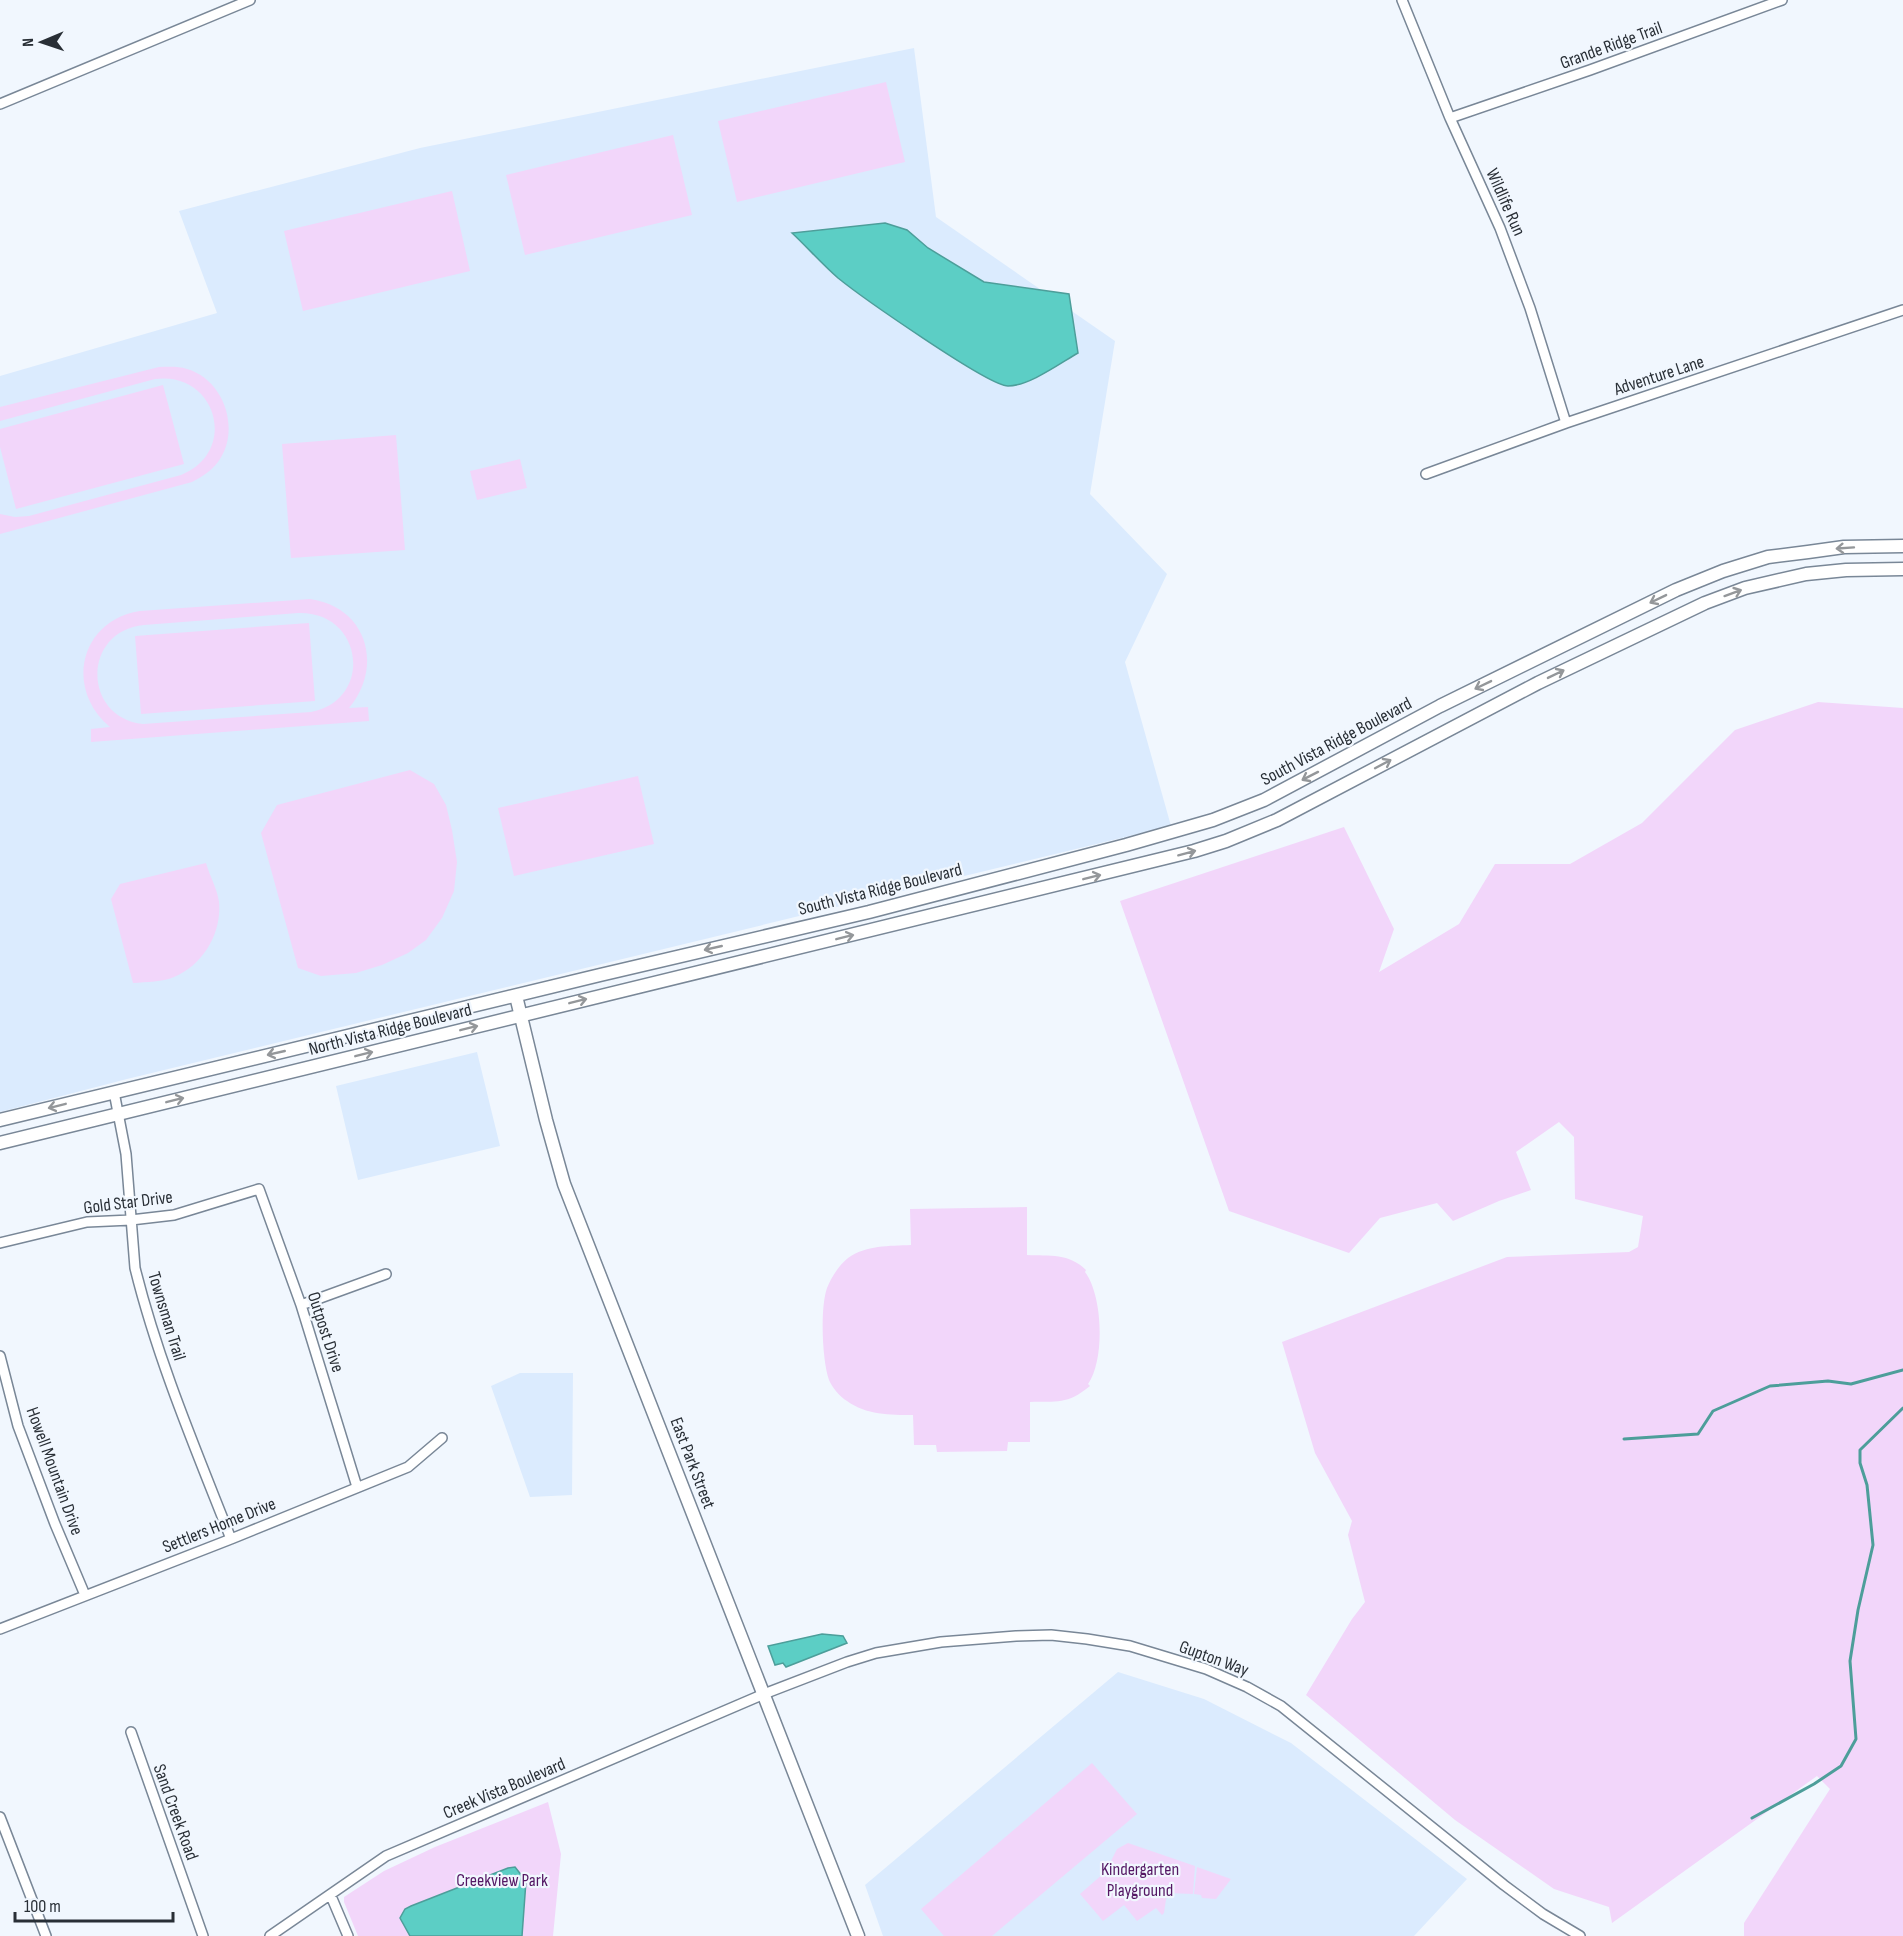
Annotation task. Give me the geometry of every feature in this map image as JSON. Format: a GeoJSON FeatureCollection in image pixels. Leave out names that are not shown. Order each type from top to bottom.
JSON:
{"type":"FeatureCollection","features":[{"type":"Feature","properties":{"kind":"street"},"geometry":{"type":"LineString","coordinates":[[0,104],[250,0]]}},
{"type":"Feature","properties":{"kind":"street","name":"Wildlife Run"},"geometry":{"type":"LineString","coordinates":[[1402,0],[1449,118],[1504,239],[1530,308],[1566,423]]}},
{"type":"Feature","properties":{"kind":"street","name":"Grande Ridge Trail"},"geometry":{"type":"LineString","coordinates":[[1449,118],[1590,70],[1782,0]]}},
{"type":"Feature","properties":{"kind":"street","name":"Adventure Lane"},"geometry":{"type":"LineString","coordinates":[[1426,474],[1566,423],[1903,310]]}},
{"type":"Feature","properties":{"kind":"street","name":"South Vista Ridge Boulevard"},"geometry":{"type":"LineString","coordinates":[[770,935],[869,912],[1213,820],[1264,800],[1440,706],[1676,590],[1723,571],[1768,557],[1844,547],[1903,546]]}},
{"type":"Feature","properties":{"kind":"street","name":"South Vista Ridge Boulevard"},"geometry":{"type":"LineString","coordinates":[[788,950],[1162,859],[1226,841],[1277,820],[1538,683],[1705,603],[1745,588],[1806,574],[1903,569]]}},
{"type":"Feature","properties":{"kind":"street","name":"North Vista Ridge Boulevard"},"geometry":{"type":"LineString","coordinates":[[0,1120],[770,935]]}},
{"type":"Feature","properties":{"kind":"street","name":"North Vista Ridge Boulevard"},"geometry":{"type":"LineString","coordinates":[[0,1143],[788,950]]}},
{"type":"Feature","properties":{"kind":"street","name":"East Park Street"},"geometry":{"type":"LineString","coordinates":[[516,996],[564,1184],[858,1936]]}},
{"type":"Feature","properties":{"kind":"street","name":"Townsman Trail"},"geometry":{"type":"LineString","coordinates":[[114,1092],[126,1154],[135,1268],[161,1358],[231,1539]]}},
{"type":"Feature","properties":{"kind":"street","name":"Gold Star Drive"},"geometry":{"type":"LineString","coordinates":[[0,1243],[87,1222],[174,1215],[259,1189]]}},
{"type":"Feature","properties":{"kind":"street","name":"Outpost Drive"},"geometry":{"type":"LineString","coordinates":[[259,1189],[301,1305],[357,1487]]}},
{"type":"Feature","properties":{"kind":"street"},"geometry":{"type":"LineString","coordinates":[[301,1305],[386,1274]]}},
{"type":"Feature","properties":{"kind":"street","name":"Howell Mountain Drive"},"geometry":{"type":"LineString","coordinates":[[0,1356],[18,1426],[85,1595]]}},
{"type":"Feature","properties":{"kind":"street","name":"Settlers Home Drive"},"geometry":{"type":"LineString","coordinates":[[0,1629],[408,1467],[442,1438]]}},
{"type":"Feature","properties":{"kind":"street","name":"Gupton Way"},"geometry":{"type":"LineString","coordinates":[[764,1694],[876,1653],[941,1642],[1051,1635],[1130,1646],[1206,1669],[1247,1687],[1281,1706],[1504,1885],[1543,1914],[1580,1936]]}},
{"type":"Feature","properties":{"kind":"street","name":"Creek Vista Boulevard"},"geometry":{"type":"LineString","coordinates":[[270,1936],[386,1856],[764,1694]]}},
{"type":"Feature","properties":{"kind":"street","name":"Sand Creek Road"},"geometry":{"type":"LineString","coordinates":[[130,1732],[203,1936]]}},
{"type":"Feature","properties":{"kind":"street"},"geometry":{"type":"LineString","coordinates":[[0,1817],[46,1936]]}},
{"type":"Feature","properties":{"kind":"street"},"geometry":{"type":"LineString","coordinates":[[331,1896],[348,1936]]}},
{"type":"Feature","properties":{"kind":"shaded area"},"geometry":{"type":"Polygon","coordinates":[[[914,48],[936,217],[1115,341],[1090,494],[1167,574],[1125,662],[1171,826],[127,1079],[0,1112],[0,376],[217,313],[179,211],[420,148],[914,48]]]}},
{"type":"Feature","properties":{"kind":"shaded area"},"geometry":{"type":"Polygon","coordinates":[[[885,223],[907,230],[928,248],[984,282],[1069,294],[1078,353],[1044,374],[1025,382],[1008,386],[996,382],[923,338],[851,288],[832,273],[792,233],[885,223]]]}},
{"type":"Feature","properties":{"kind":"shaded area"},"geometry":{"type":"Polygon","coordinates":[[[477,1052],[500,1146],[358,1180],[336,1086],[477,1052]]]}},
{"type":"Feature","properties":{"kind":"shaded area"},"geometry":{"type":"Polygon","coordinates":[[[520,1373],[573,1373],[572,1495],[530,1497],[491,1386],[520,1373]]]}},
{"type":"Feature","properties":{"kind":"shaded area"},"geometry":{"type":"Polygon","coordinates":[[[822,1634],[843,1636],[847,1643],[786,1667],[783,1663],[775,1665],[768,1646],[822,1634]]]}},
{"type":"Feature","properties":{"kind":"shaded area"},"geometry":{"type":"Polygon","coordinates":[[[1118,1672],[1204,1699],[1291,1743],[1467,1879],[1414,1936],[883,1936],[865,1885],[1118,1672]]]}},
{"type":"Feature","properties":{"kind":"shaded area"},"geometry":{"type":"Polygon","coordinates":[[[515,1867],[526,1881],[522,1936],[410,1936],[400,1918],[405,1909],[411,1906],[515,1867]]]}},
{"type":"Feature","properties":{"kind":"green space"},"geometry":{"type":"Polygon","coordinates":[[[886,82],[905,162],[737,202],[718,121],[886,82]]]}},
{"type":"Feature","properties":{"kind":"green space"},"geometry":{"type":"Polygon","coordinates":[[[673,135],[692,215],[525,255],[506,175],[673,135]]]}},
{"type":"Feature","properties":{"kind":"green space"},"geometry":{"type":"Polygon","coordinates":[[[452,191],[470,271],[303,311],[284,231],[452,191]]]}},
{"type":"Feature","properties":{"kind":"green space"},"geometry":{"type":"Polygon","coordinates":[[[159,367],[184,368],[200,375],[220,395],[228,422],[228,436],[225,450],[218,462],[206,474],[192,482],[0,534],[0,514],[15,517],[29,516],[181,475],[199,464],[210,449],[215,432],[213,415],[206,400],[193,387],[176,380],[155,379],[0,421],[0,407],[159,367]]]}},
{"type":"Feature","properties":{"kind":"green space"},"geometry":{"type":"Polygon","coordinates":[[[163,385],[184,464],[16,509],[0,447],[0,429],[163,385]]]}},
{"type":"Feature","properties":{"kind":"green space"},"geometry":{"type":"Polygon","coordinates":[[[396,435],[405,550],[291,558],[282,444],[396,435]]]}},
{"type":"Feature","properties":{"kind":"green space"},"geometry":{"type":"Polygon","coordinates":[[[520,459],[527,488],[477,500],[470,471],[520,459]]]}},
{"type":"Feature","properties":{"kind":"green space"},"geometry":{"type":"Polygon","coordinates":[[[310,599],[329,604],[345,614],[357,626],[364,641],[367,657],[366,674],[360,692],[349,708],[368,707],[369,721],[91,742],[91,729],[110,727],[96,711],[87,694],[83,676],[85,658],[92,642],[104,628],[120,617],[140,611],[310,599]],[[298,613],[144,625],[124,631],[109,642],[100,657],[97,674],[100,691],[109,706],[123,718],[143,724],[311,712],[331,704],[345,691],[352,675],[353,657],[348,640],[337,626],[320,616],[298,613]]]}},
{"type":"Feature","properties":{"kind":"green space"},"geometry":{"type":"Polygon","coordinates":[[[309,623],[315,701],[141,714],[135,636],[309,623]]]}},
{"type":"Feature","properties":{"kind":"green space"},"geometry":{"type":"Polygon","coordinates":[[[1818,702],[1903,708],[1903,1936],[1744,1936],[1744,1923],[1830,1789],[1817,1776],[1612,1923],[1609,1907],[1554,1889],[1455,1820],[1306,1695],[1352,1619],[1365,1602],[1348,1535],[1352,1521],[1315,1453],[1282,1342],[1507,1257],[1629,1252],[1638,1247],[1643,1216],[1575,1199],[1574,1137],[1559,1122],[1516,1152],[1531,1190],[1453,1221],[1437,1203],[1380,1218],[1349,1253],[1229,1211],[1120,901],[1344,827],[1394,929],[1379,972],[1459,924],[1495,864],[1570,864],[1642,823],[1735,730],[1818,702]]]}},
{"type":"Feature","properties":{"kind":"green space"},"geometry":{"type":"Polygon","coordinates":[[[410,770],[434,784],[446,805],[452,830],[457,862],[454,891],[442,918],[426,940],[408,953],[382,965],[356,973],[321,976],[298,968],[261,833],[277,805],[410,770]]]}},
{"type":"Feature","properties":{"kind":"green space"},"geometry":{"type":"Polygon","coordinates":[[[638,776],[654,844],[514,876],[498,808],[638,776]]]}},
{"type":"Feature","properties":{"kind":"green space"},"geometry":{"type":"Polygon","coordinates":[[[206,863],[219,902],[217,925],[208,947],[194,965],[174,977],[133,983],[111,899],[120,884],[206,863]]]}},
{"type":"Feature","properties":{"kind":"green space"},"geometry":{"type":"Polygon","coordinates":[[[1027,1207],[1027,1255],[1059,1256],[1073,1261],[1086,1270],[1091,1283],[1100,1328],[1097,1360],[1088,1384],[1090,1386],[1068,1399],[1055,1402],[1030,1402],[1030,1442],[1008,1442],[1007,1451],[937,1452],[936,1445],[914,1445],[913,1415],[870,1412],[854,1406],[834,1389],[830,1383],[823,1347],[825,1297],[831,1280],[848,1258],[870,1248],[911,1245],[910,1209],[1027,1207]]]}},
{"type":"Feature","properties":{"kind":"green space"},"geometry":{"type":"Polygon","coordinates":[[[1092,1763],[1137,1814],[992,1936],[944,1936],[921,1909],[1092,1763]]]}},
{"type":"Feature","properties":{"kind":"green space","name":"Creekview Park"},"geometry":{"type":"Polygon","coordinates":[[[548,1802],[561,1854],[553,1936],[358,1936],[344,1897],[384,1871],[435,1847],[548,1802]]]}},
{"type":"Feature","properties":{"kind":"green space","name":"Kindergarten Playground"},"geometry":{"type":"Polygon","coordinates":[[[1128,1843],[1195,1866],[1193,1894],[1167,1893],[1162,1915],[1156,1908],[1137,1921],[1124,1905],[1103,1921],[1080,1894],[1112,1866],[1110,1863],[1117,1849],[1128,1843]]]}},
{"type":"Feature","properties":{"kind":"green space"},"geometry":{"type":"Polygon","coordinates":[[[1197,1867],[1231,1879],[1216,1899],[1202,1898],[1201,1895],[1194,1894],[1197,1867]]]}},
{"type":"Feature","properties":{"kind":"waterway"},"geometry":{"type":"LineString","coordinates":[[1624,1439],[1698,1434],[1713,1411],[1770,1386],[1828,1381],[1851,1384],[1903,1370]]}},
{"type":"Feature","properties":{"kind":"waterway"},"geometry":{"type":"LineString","coordinates":[[1752,1818],[1814,1784],[1841,1766],[1856,1739],[1850,1661],[1858,1610],[1873,1545],[1867,1485],[1860,1463],[1860,1450],[1903,1408]]}}]}
